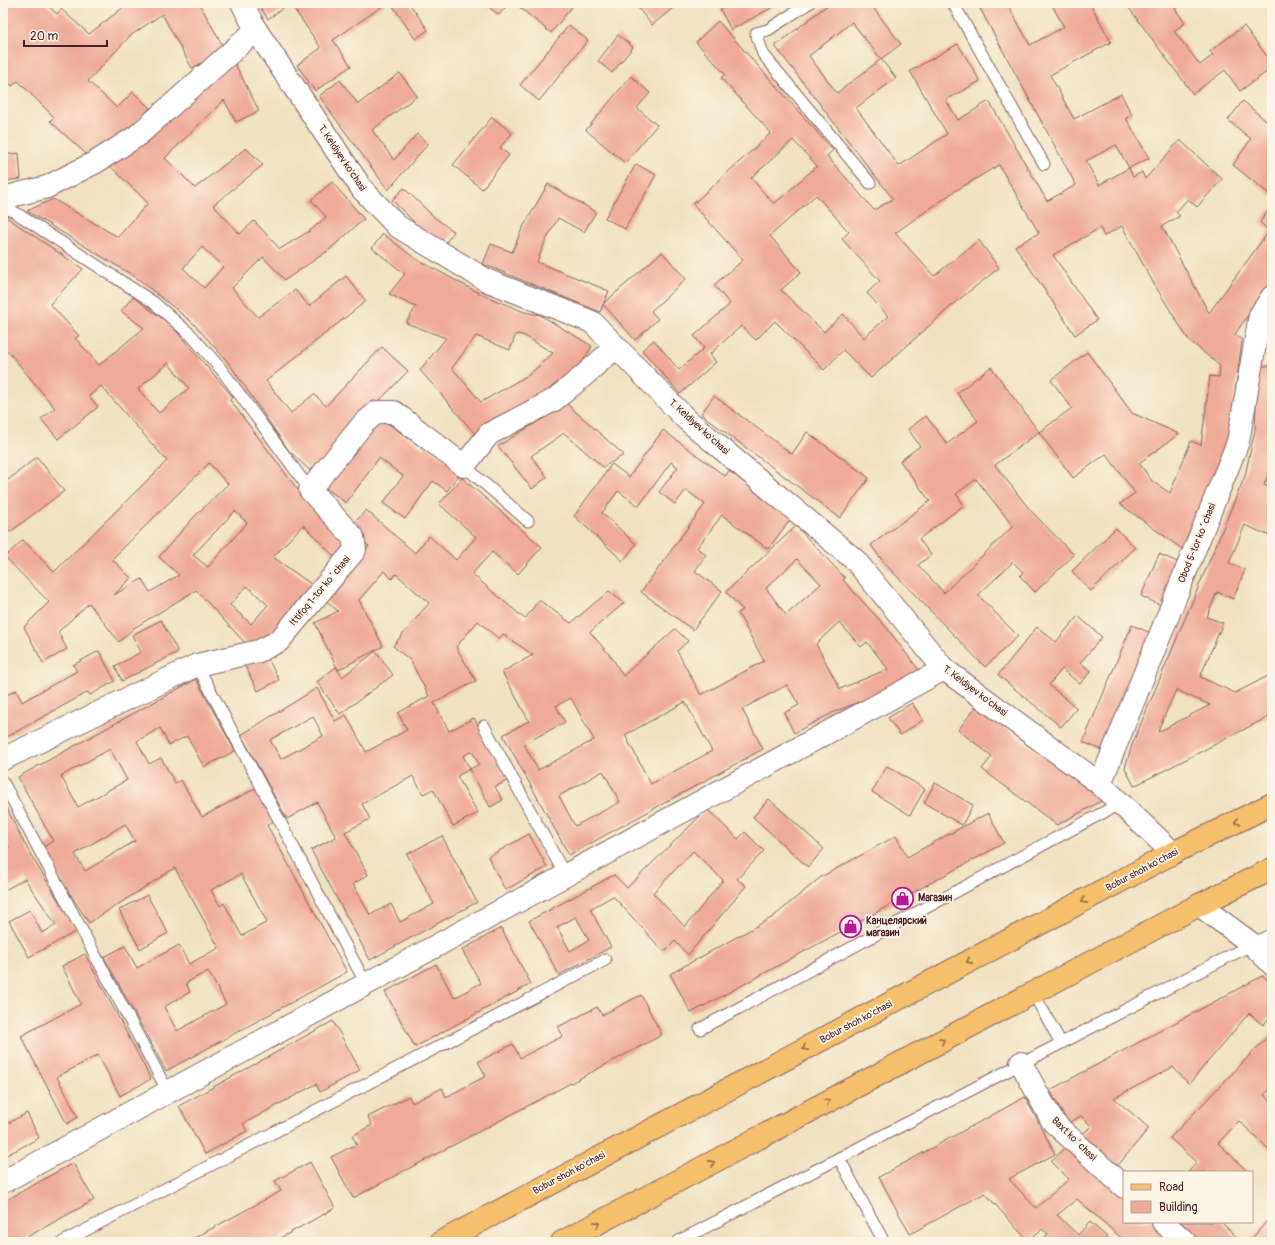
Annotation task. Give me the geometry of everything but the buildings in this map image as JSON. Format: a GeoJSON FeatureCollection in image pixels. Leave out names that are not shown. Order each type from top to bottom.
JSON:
{"type":"FeatureCollection","features":[{"type":"Feature","properties":{"kind":"main road","name":"Bobur shoh ko'chasi"},"geometry":{"type":"LineString","coordinates":[[441,1242],[1173,853],[1272,804]]}},
{"type":"Feature","properties":{"kind":"main road"},"geometry":{"type":"LineString","coordinates":[[566,1241],[1199,905],[1272,869]]}},
{"type":"Feature","properties":{"kind":"street","name":"T. Keldiyev ko'chasi"},"geometry":{"type":"LineString","coordinates":[[242,3],[256,30],[362,189],[397,226],[486,280],[592,322],[686,419],[855,560],[944,669],[1100,784],[1173,853]]}},
{"type":"Feature","properties":{"kind":"street"},"geometry":{"type":"LineString","coordinates":[[3,198],[48,187],[96,162],[137,136],[256,30]]}},
{"type":"Feature","properties":{"kind":"street","name":"Obod 5-tor koʻchasi"},"geometry":{"type":"LineString","coordinates":[[1100,784],[1238,442],[1260,315],[1272,297]]}},
{"type":"Feature","properties":{"kind":"street"},"geometry":{"type":"LineString","coordinates":[[310,490],[363,424],[378,412],[394,412],[464,466],[489,434],[554,400],[616,347]]}},
{"type":"Feature","properties":{"kind":"street","name":"Ittifoq 1-tor koʻchasi"},"geometry":{"type":"LineString","coordinates":[[3,759],[197,665],[259,651],[279,641],[355,550],[353,537],[310,490]]}},
{"type":"Feature","properties":{"kind":"street"},"geometry":{"type":"LineString","coordinates":[[3,1182],[944,669]]}},
{"type":"Feature","properties":{"kind":"street"},"geometry":{"type":"LineString","coordinates":[[1199,905],[1252,944],[1272,964]]}},
{"type":"Feature","properties":{"kind":"street","name":"Baxt koʻchasi"},"geometry":{"type":"LineString","coordinates":[[1021,1063],[1053,1122],[1123,1186]]}},
{"type":"Feature","properties":{"kind":"street"},"geometry":{"type":"LineString","coordinates":[[1164,1223],[1185,1242]]}},
{"type":"Feature","properties":{"kind":"lane"},"geometry":{"type":"LineString","coordinates":[[809,3],[768,30],[756,33],[763,54],[870,183]]}},
{"type":"Feature","properties":{"kind":"lane"},"geometry":{"type":"LineString","coordinates":[[953,3],[1044,164]]}},
{"type":"Feature","properties":{"kind":"lane"},"geometry":{"type":"LineString","coordinates":[[3,208],[13,211],[152,302],[191,335],[221,369],[310,490]]}},
{"type":"Feature","properties":{"kind":"lane"},"geometry":{"type":"LineString","coordinates":[[464,466],[528,522]]}},
{"type":"Feature","properties":{"kind":"lane"},"geometry":{"type":"LineString","coordinates":[[197,665],[366,984]]}},
{"type":"Feature","properties":{"kind":"lane"},"geometry":{"type":"LineString","coordinates":[[484,726],[565,875]]}},
{"type":"Feature","properties":{"kind":"lane"},"geometry":{"type":"LineString","coordinates":[[3,782],[168,1092]]}},
{"type":"Feature","properties":{"kind":"lane"},"geometry":{"type":"LineString","coordinates":[[700,1029],[1120,803]]}},
{"type":"Feature","properties":{"kind":"lane"},"geometry":{"type":"LineString","coordinates":[[677,1242],[1272,934]]}},
{"type":"Feature","properties":{"kind":"lane"},"geometry":{"type":"LineString","coordinates":[[63,1242],[605,960]]}},
{"type":"Feature","properties":{"kind":"lane"},"geometry":{"type":"LineString","coordinates":[[1033,993],[1061,1043]]}},
{"type":"Feature","properties":{"kind":"lane"},"geometry":{"type":"LineString","coordinates":[[839,1158],[884,1242]]}},
{"type":"Feature","properties":{"kind":"place","name":"Магазин"},"geometry":{"type":"Point","coordinates":[903,898]}},
{"type":"Feature","properties":{"kind":"place","name":"Канцелярский магазин"},"geometry":{"type":"Point","coordinates":[850,927]}}]}
